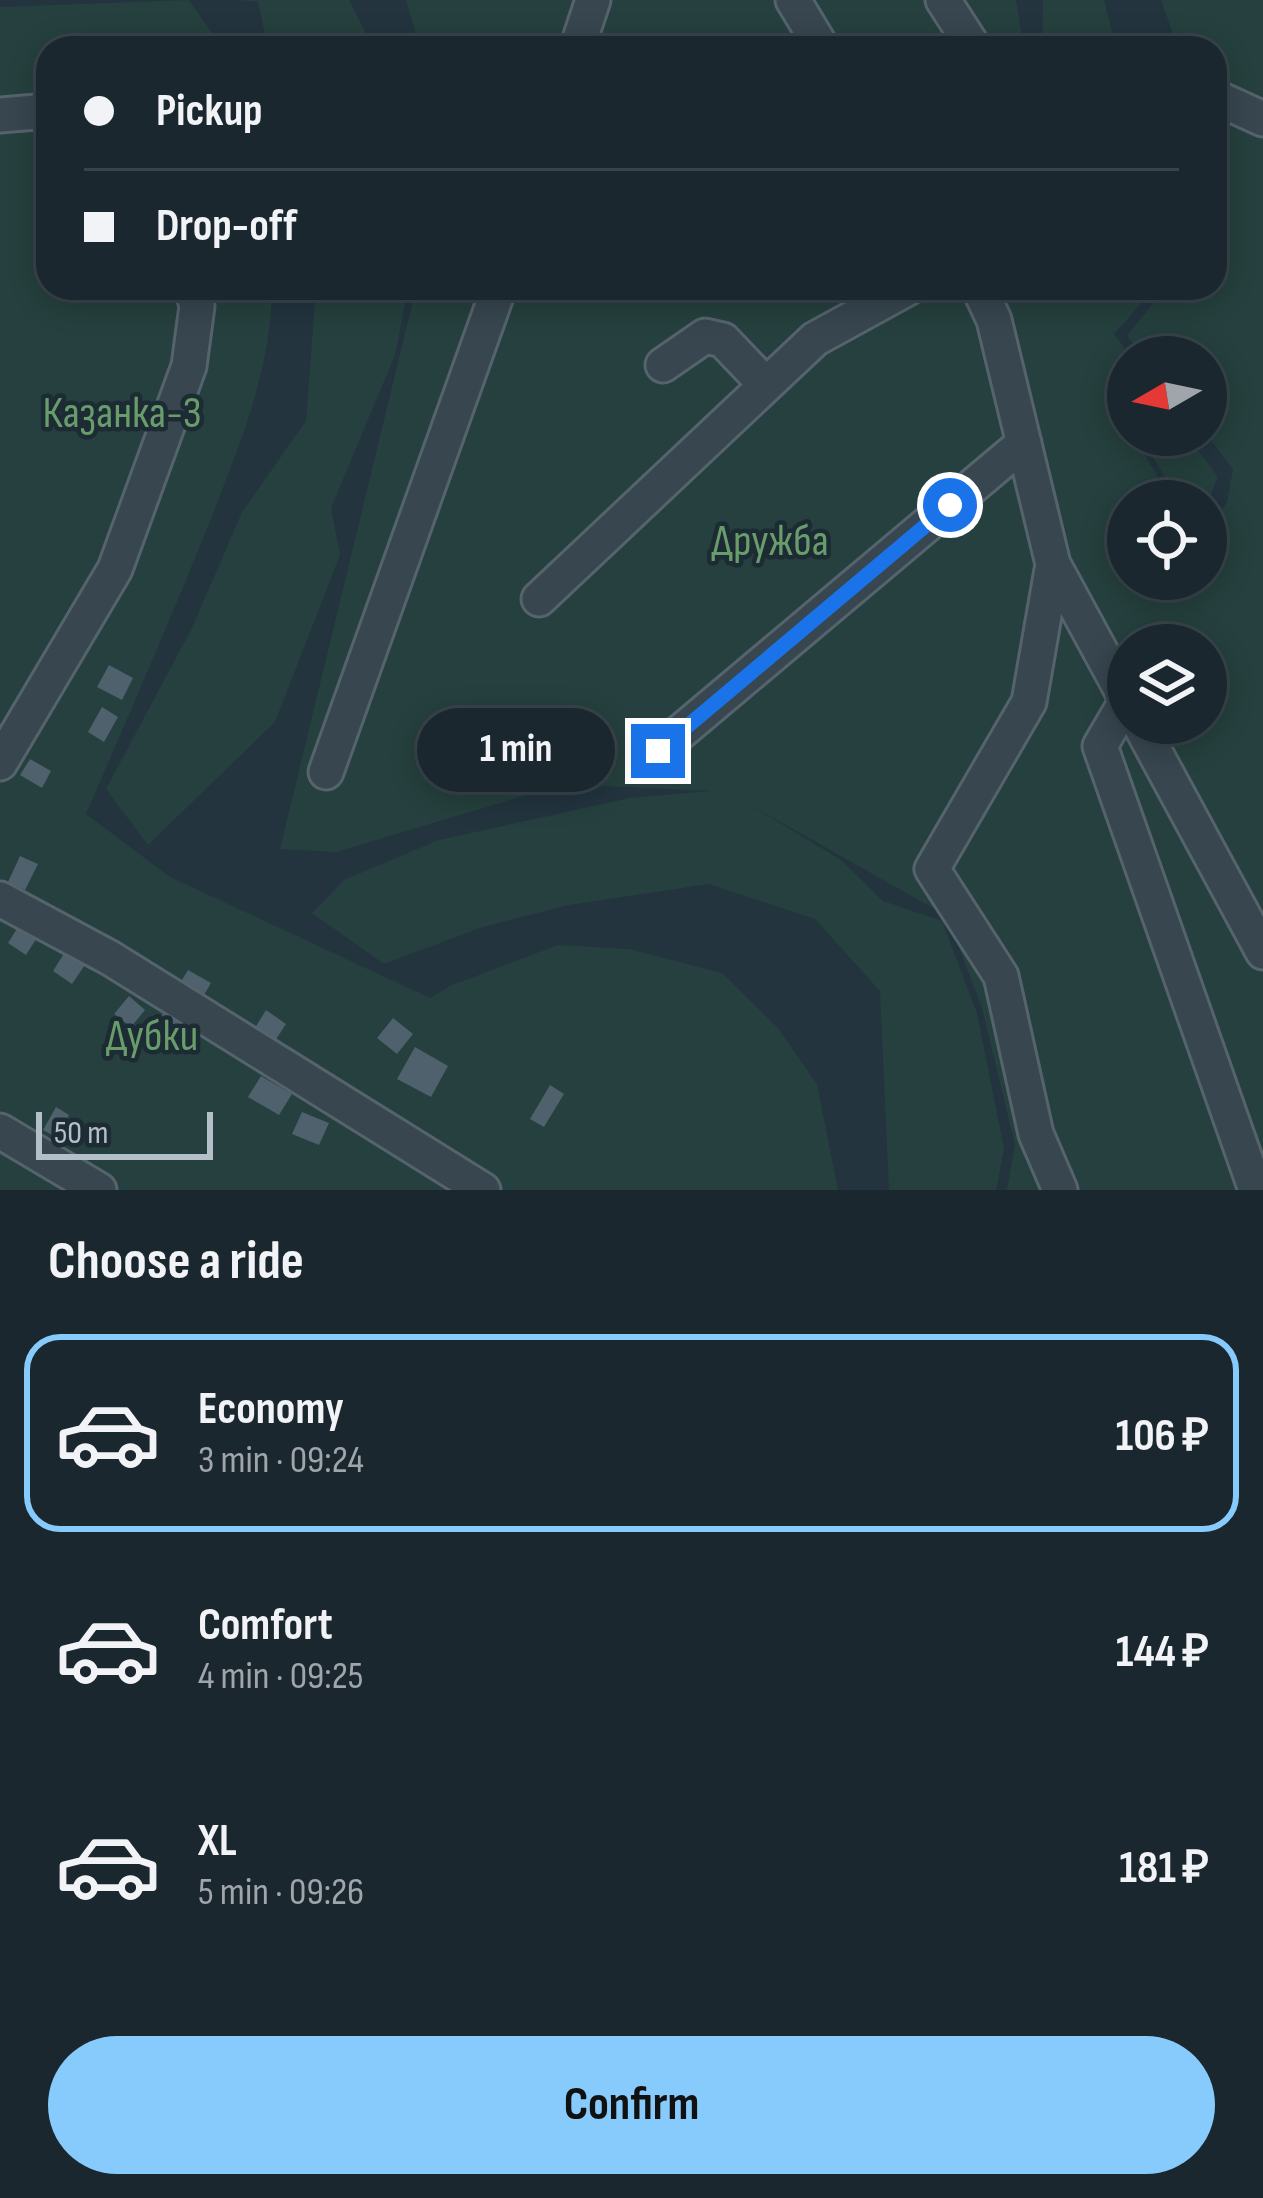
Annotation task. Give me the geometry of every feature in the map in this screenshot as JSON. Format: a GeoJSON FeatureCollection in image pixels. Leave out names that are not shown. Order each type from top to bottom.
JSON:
{"type":"FeatureCollection","features":[{"type":"Feature","properties":{"kind":"lane"},"geometry":{"type":"LineString","coordinates":[[581,36],[593,0]]}},
{"type":"Feature","properties":{"kind":"lane"},"geometry":{"type":"LineString","coordinates":[[793,0],[815,36]]}},
{"type":"Feature","properties":{"kind":"lane"},"geometry":{"type":"LineString","coordinates":[[943,0],[966,36]]}},
{"type":"Feature","properties":{"kind":"lane"},"geometry":{"type":"LineString","coordinates":[[1227,103],[1263,119]]}},
{"type":"Feature","properties":{"kind":"lane"},"geometry":{"type":"LineString","coordinates":[[0,115],[36,111]]}},
{"type":"Feature","properties":{"kind":"lane"},"geometry":{"type":"LineString","coordinates":[[0,763],[115,569],[189,365],[196,300]]}},
{"type":"Feature","properties":{"kind":"lane"},"geometry":{"type":"LineString","coordinates":[[326,772],[495,300]]}},
{"type":"Feature","properties":{"kind":"lane"},"geometry":{"type":"LineString","coordinates":[[539,599],[815,338],[886,300]]}},
{"type":"Feature","properties":{"kind":"lane"},"geometry":{"type":"LineString","coordinates":[[985,300],[1053,564],[1107,664]]}},
{"type":"Feature","properties":{"kind":"lane"},"geometry":{"type":"LineString","coordinates":[[664,364],[705,336],[723,340],[765,384]]}},
{"type":"Feature","properties":{"kind":"lane"},"geometry":{"type":"LineString","coordinates":[[658,751],[1024,443]]}},
{"type":"Feature","properties":{"kind":"lane"},"geometry":{"type":"LineString","coordinates":[[1053,564],[1029,702],[932,868],[1001,976],[1036,1134],[1060,1190]]}},
{"type":"Feature","properties":{"kind":"lane"},"geometry":{"type":"LineString","coordinates":[[1107,734],[1100,746],[1256,1190]]}},
{"type":"Feature","properties":{"kind":"lane"},"geometry":{"type":"LineString","coordinates":[[1150,744],[1263,952]]}},
{"type":"Feature","properties":{"kind":"lane"},"geometry":{"type":"LineString","coordinates":[[0,899],[110,958],[483,1190]]}},
{"type":"Feature","properties":{"kind":"lane"},"geometry":{"type":"LineString","coordinates":[[0,1131],[99,1190]]}},
{"type":"Feature","properties":{"kind":"green space","name":"Дубки"},"geometry":{"type":"Polygon","coordinates":[[[189,0],[214,36],[36,36],[36,300],[271,300],[266,350],[241,439],[86,814],[170,877],[430,998],[558,945],[629,949],[722,973],[777,1027],[817,1084],[838,1190],[0,1190],[0,7],[189,0]]]}},
{"type":"Feature","properties":{"kind":"green space"},"geometry":{"type":"Polygon","coordinates":[[[237,0],[349,0],[367,36],[265,36],[258,2],[237,0]]]}},
{"type":"Feature","properties":{"kind":"green space"},"geometry":{"type":"Polygon","coordinates":[[[406,0],[1016,0],[1022,36],[416,36],[406,0]]]}},
{"type":"Feature","properties":{"kind":"green space"},"geometry":{"type":"Polygon","coordinates":[[[1043,0],[1104,0],[1113,36],[1042,36],[1043,0]]]}},
{"type":"Feature","properties":{"kind":"green space"},"geometry":{"type":"Polygon","coordinates":[[[1161,0],[1263,0],[1263,106],[1227,91],[1227,36],[1174,36],[1161,0]]]}},
{"type":"Feature","properties":{"kind":"green space","name":"Дружба"},"geometry":{"type":"Polygon","coordinates":[[[1227,108],[1263,123],[1263,926],[1162,744],[1227,744],[1227,624],[1107,624],[1107,642],[1011,455],[1107,650],[1107,744],[1153,744],[1263,967],[1263,1190],[1007,1190],[1015,1145],[982,1008],[947,916],[747,803],[841,860],[883,901],[942,921],[977,1013],[1004,1148],[996,1190],[889,1190],[880,991],[815,919],[709,884],[569,905],[483,927],[384,964],[312,913],[344,880],[439,840],[630,798],[711,791],[563,784],[336,852],[280,849],[413,300],[1144,300],[1115,336],[1107,336],[1107,456],[1145,456],[1160,480],[1107,480],[1107,600],[1227,600],[1227,502],[1233,469],[1223,456],[1227,456],[1227,336],[1127,336],[1156,300],[1227,300],[1227,108]]]}},
{"type":"Feature","properties":{"kind":"green space"},"geometry":{"type":"Polygon","coordinates":[[[315,300],[406,300],[395,355],[331,508],[340,555],[275,722],[148,845],[106,789],[192,628],[242,512],[306,421],[315,300]]]}},
{"type":"Feature","properties":{"kind":"green space"},"geometry":{"type":"Polygon","coordinates":[[[1152,456],[1202,456],[1218,477],[1217,480],[1167,480],[1152,456]]]}},
{"type":"Feature","properties":{"kind":"building"},"geometry":{"type":"Polygon","coordinates":[[[109,665],[133,678],[122,700],[97,687],[109,665]]]}},
{"type":"Feature","properties":{"kind":"building"},"geometry":{"type":"Polygon","coordinates":[[[102,707],[118,717],[104,742],[88,732],[102,707]]]}},
{"type":"Feature","properties":{"kind":"building"},"geometry":{"type":"Polygon","coordinates":[[[30,759],[51,771],[42,788],[20,775],[30,759]]]}},
{"type":"Feature","properties":{"kind":"building"},"geometry":{"type":"Polygon","coordinates":[[[20,856],[38,864],[25,890],[8,882],[20,856]]]}},
{"type":"Feature","properties":{"kind":"building"},"geometry":{"type":"Polygon","coordinates":[[[20,924],[38,936],[26,955],[8,943],[20,924]]]}},
{"type":"Feature","properties":{"kind":"building"},"geometry":{"type":"Polygon","coordinates":[[[67,949],[87,962],[72,984],[53,971],[67,949]]]}},
{"type":"Feature","properties":{"kind":"building"},"geometry":{"type":"Polygon","coordinates":[[[188,970],[211,983],[200,1002],[177,988],[188,970]]]}},
{"type":"Feature","properties":{"kind":"building"},"geometry":{"type":"Polygon","coordinates":[[[129,996],[145,1010],[131,1027],[114,1014],[129,996]]]}},
{"type":"Feature","properties":{"kind":"building"},"geometry":{"type":"Polygon","coordinates":[[[166,1010],[186,1024],[172,1043],[152,1028],[166,1010]]]}},
{"type":"Feature","properties":{"kind":"building"},"geometry":{"type":"Polygon","coordinates":[[[266,1010],[286,1024],[273,1044],[253,1031],[266,1010]]]}},
{"type":"Feature","properties":{"kind":"building"},"geometry":{"type":"Polygon","coordinates":[[[393,1018],[413,1034],[397,1054],[377,1038],[393,1018]]]}},
{"type":"Feature","properties":{"kind":"building"},"geometry":{"type":"Polygon","coordinates":[[[415,1047],[448,1066],[431,1097],[397,1079],[415,1047]]]}},
{"type":"Feature","properties":{"kind":"building"},"geometry":{"type":"Polygon","coordinates":[[[261,1076],[292,1094],[279,1115],[248,1097],[261,1076]]]}},
{"type":"Feature","properties":{"kind":"building"},"geometry":{"type":"Polygon","coordinates":[[[550,1085],[564,1094],[544,1127],[530,1119],[550,1085]]]}},
{"type":"Feature","properties":{"kind":"building"},"geometry":{"type":"Polygon","coordinates":[[[56,1107],[69,1115],[56,1137],[43,1130],[56,1107]]]}},
{"type":"Feature","properties":{"kind":"building"},"geometry":{"type":"Polygon","coordinates":[[[302,1112],[329,1123],[319,1145],[292,1134],[302,1112]]]}},
{"type":"Feature","properties":{"kind":"route"},"geometry":{"type":"LineString","coordinates":[[658,751],[950,505]]}},
{"type":"Feature","properties":{"kind":"park label","name":"Казанка-3"},"geometry":{"type":"Point","coordinates":[122,413]}}]}
